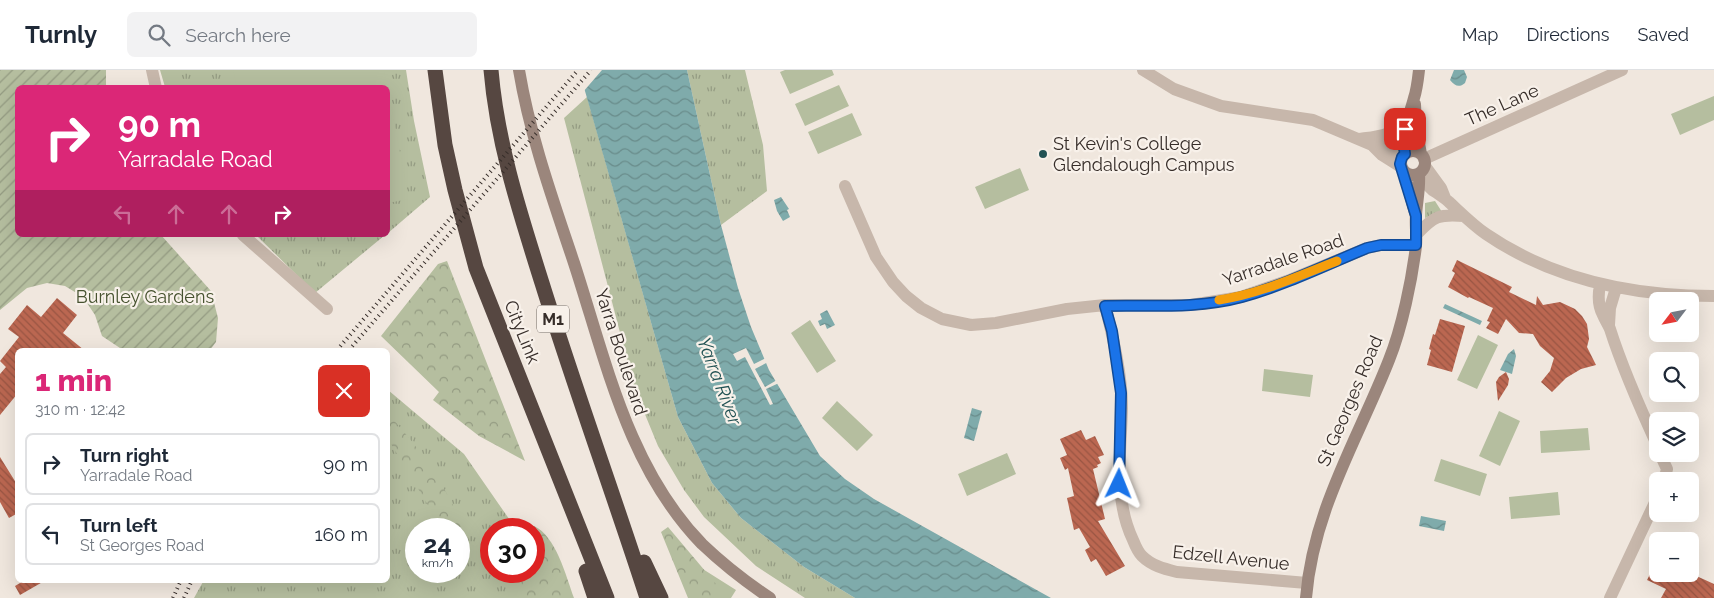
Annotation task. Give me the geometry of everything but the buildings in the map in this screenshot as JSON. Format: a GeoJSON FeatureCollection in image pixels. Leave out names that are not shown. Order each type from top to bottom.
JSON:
{"type":"FeatureCollection","features":[{"type":"Feature","properties":{"kind":"highway","name":"CityLink"},"geometry":{"type":"LineString","coordinates":[[435,70],[445,145],[476,268],[607,598]]}},
{"type":"Feature","properties":{"kind":"highway","name":"CityLink"},"geometry":{"type":"LineString","coordinates":[[491,70],[501,139],[518,207],[648,598]]}},
{"type":"Feature","properties":{"kind":"highway"},"geometry":{"type":"LineString","coordinates":[[532,407],[595,598]]}},
{"type":"Feature","properties":{"kind":"highway"},"geometry":{"type":"LineString","coordinates":[[613,497],[661,598]]}},
{"type":"Feature","properties":{"kind":"street"},"geometry":{"type":"LineString","coordinates":[[152,70],[155,85]]}},
{"type":"Feature","properties":{"kind":"street","name":"Yarra Boulevard"},"geometry":{"type":"LineString","coordinates":[[519,70],[537,151],[616,395],[634,440],[658,488],[701,542],[725,565],[770,598]]}},
{"type":"Feature","properties":{"kind":"street"},"geometry":{"type":"LineString","coordinates":[[1143,70],[1174,89],[1221,106],[1313,120],[1372,145],[1404,154],[1413,151],[1441,188],[1445,198],[1464,216],[1486,234],[1526,257],[1600,285],[1641,293],[1714,296]]}},
{"type":"Feature","properties":{"kind":"street","name":"St Georges Road"},"geometry":{"type":"LineString","coordinates":[[1404,154],[1403,140],[1407,118],[1414,99],[1419,70]]}},
{"type":"Feature","properties":{"kind":"street","name":"The Lane"},"geometry":{"type":"LineString","coordinates":[[1422,165],[1622,70]]}},
{"type":"Feature","properties":{"kind":"street","name":"St Georges Road"},"geometry":{"type":"LineString","coordinates":[[1306,598],[1324,512],[1334,482],[1390,358],[1410,283],[1416,239],[1416,216],[1422,165],[1414,99]]}},
{"type":"Feature","properties":{"kind":"street"},"geometry":{"type":"LineString","coordinates":[[1359,139],[1390,133],[1400,127],[1407,118]]}},
{"type":"Feature","properties":{"kind":"street"},"geometry":{"type":"LineString","coordinates":[[1372,145],[1382,155],[1411,176],[1422,165]]}},
{"type":"Feature","properties":{"kind":"street"},"geometry":{"type":"LineString","coordinates":[[1402,170],[1401,160],[1404,154]]}},
{"type":"Feature","properties":{"kind":"street","name":"St Georges Road"},"geometry":{"type":"LineString","coordinates":[[1402,170],[1416,216]]}},
{"type":"Feature","properties":{"kind":"street","name":"Yarradale Road"},"geometry":{"type":"LineString","coordinates":[[845,186],[876,257],[884,271],[906,296],[921,308],[942,319],[971,325],[1105,306],[1191,305],[1241,297],[1287,281],[1367,248],[1416,239]]}},
{"type":"Feature","properties":{"kind":"street"},"geometry":{"type":"LineString","coordinates":[[1416,239],[1430,221],[1438,216],[1445,214],[1464,216]]}},
{"type":"Feature","properties":{"kind":"street"},"geometry":{"type":"LineString","coordinates":[[245,237],[327,309]]}},
{"type":"Feature","properties":{"kind":"street"},"geometry":{"type":"LineString","coordinates":[[1600,285],[1599,306],[1609,325],[1620,361],[1649,428]]}},
{"type":"Feature","properties":{"kind":"street"},"geometry":{"type":"LineString","coordinates":[[1609,325],[1610,308],[1616,288]]}},
{"type":"Feature","properties":{"kind":"street","name":"Edzell Avenue"},"geometry":{"type":"LineString","coordinates":[[1105,306],[1112,331],[1121,393],[1119,484],[1122,507],[1128,530],[1143,556],[1158,567],[1177,572],[1308,583]]}},
{"type":"Feature","properties":{"kind":"street"},"geometry":{"type":"LineString","coordinates":[[1610,598],[1649,515]]}},
{"type":"Feature","properties":{"kind":"green space","name":"Burnley Gardens"},"geometry":{"type":"Polygon","coordinates":[[[0,70],[106,70],[106,85],[15,85],[15,237],[163,237],[211,291],[218,318],[216,342],[212,348],[120,348],[102,336],[95,315],[83,297],[65,286],[47,283],[27,288],[0,310],[0,70]]]}},
{"type":"Feature","properties":{"kind":"green space"},"geometry":{"type":"Polygon","coordinates":[[[160,70],[406,70],[414,121],[430,197],[390,231],[390,85],[164,85],[160,70]]]}},
{"type":"Feature","properties":{"kind":"green space"},"geometry":{"type":"Polygon","coordinates":[[[233,70],[384,70],[387,85],[237,85],[233,70]]]}},
{"type":"Feature","properties":{"kind":"green space"},"geometry":{"type":"Polygon","coordinates":[[[687,70],[745,70],[763,145],[767,191],[721,225],[687,70]]]}},
{"type":"Feature","properties":{"kind":"green space"},"geometry":{"type":"Polygon","coordinates":[[[785,70],[832,70],[834,75],[790,94],[780,72],[785,70]]]}},
{"type":"Feature","properties":{"kind":"green space"},"geometry":{"type":"Polygon","coordinates":[[[839,85],[849,106],[805,126],[795,104],[839,85]]]}},
{"type":"Feature","properties":{"kind":"green space"},"geometry":{"type":"Polygon","coordinates":[[[1714,96],[1714,120],[1680,135],[1671,114],[1714,96]]]}},
{"type":"Feature","properties":{"kind":"green space"},"geometry":{"type":"Polygon","coordinates":[[[587,97],[678,417],[712,483],[741,518],[804,567],[855,598],[805,598],[756,566],[704,517],[684,490],[658,446],[635,390],[564,118],[587,97]]]}},
{"type":"Feature","properties":{"kind":"green space"},"geometry":{"type":"Polygon","coordinates":[[[390,100],[409,199],[390,203],[390,100]]]}},
{"type":"Feature","properties":{"kind":"green space"},"geometry":{"type":"Polygon","coordinates":[[[852,113],[862,135],[818,154],[808,132],[852,113]]]}},
{"type":"Feature","properties":{"kind":"green space"},"geometry":{"type":"Polygon","coordinates":[[[1020,168],[1029,190],[985,209],[975,187],[1020,168]]]}},
{"type":"Feature","properties":{"kind":"green space"},"geometry":{"type":"Polygon","coordinates":[[[1435,201],[1442,212],[1425,218],[1425,203],[1435,201]]]}},
{"type":"Feature","properties":{"kind":"green space"},"geometry":{"type":"Polygon","coordinates":[[[258,237],[383,237],[315,293],[258,237]]]}},
{"type":"Feature","properties":{"kind":"green space"},"geometry":{"type":"Polygon","coordinates":[[[447,261],[525,461],[479,436],[433,400],[439,392],[381,336],[438,264],[447,261]]]}},
{"type":"Feature","properties":{"kind":"green space"},"geometry":{"type":"Polygon","coordinates":[[[810,320],[836,361],[817,373],[791,333],[810,320]]]}},
{"type":"Feature","properties":{"kind":"green space"},"geometry":{"type":"Polygon","coordinates":[[[1478,335],[1498,345],[1477,389],[1457,380],[1478,335]]]}},
{"type":"Feature","properties":{"kind":"green space"},"geometry":{"type":"Polygon","coordinates":[[[1264,369],[1313,375],[1310,397],[1262,391],[1264,369]]]}},
{"type":"Feature","properties":{"kind":"green space"},"geometry":{"type":"Polygon","coordinates":[[[390,392],[464,454],[508,518],[480,518],[480,583],[545,583],[545,581],[565,598],[194,598],[202,583],[390,583],[390,392]]]}},
{"type":"Feature","properties":{"kind":"green space"},"geometry":{"type":"Polygon","coordinates":[[[837,401],[873,435],[857,451],[822,418],[837,401]]]}},
{"type":"Feature","properties":{"kind":"green space"},"geometry":{"type":"Polygon","coordinates":[[[1499,411],[1520,421],[1500,466],[1479,456],[1499,411]]]}},
{"type":"Feature","properties":{"kind":"green space"},"geometry":{"type":"Polygon","coordinates":[[[390,416],[425,459],[459,518],[436,518],[390,442],[390,416]]]}},
{"type":"Feature","properties":{"kind":"green space"},"geometry":{"type":"Polygon","coordinates":[[[1588,428],[1590,450],[1541,453],[1540,431],[1588,428]]]}},
{"type":"Feature","properties":{"kind":"green space"},"geometry":{"type":"Polygon","coordinates":[[[1007,453],[1016,474],[967,496],[958,474],[1007,453]]]}},
{"type":"Feature","properties":{"kind":"green space"},"geometry":{"type":"Polygon","coordinates":[[[1441,459],[1487,474],[1480,496],[1434,481],[1441,459]]]}},
{"type":"Feature","properties":{"kind":"green space"},"geometry":{"type":"Polygon","coordinates":[[[1558,492],[1560,515],[1511,519],[1509,497],[1558,492]]]}},
{"type":"Feature","properties":{"kind":"green space"},"geometry":{"type":"Polygon","coordinates":[[[668,527],[729,598],[688,598],[661,532],[668,527]]]}},
{"type":"Feature","properties":{"kind":"green space"},"geometry":{"type":"Polygon","coordinates":[[[545,534],[554,547],[564,568],[574,598],[519,598],[517,583],[545,583],[545,534]]]}},
{"type":"Feature","properties":{"kind":"green space"},"geometry":{"type":"Polygon","coordinates":[[[679,554],[736,590],[731,598],[697,598],[679,554]]]}},
{"type":"Feature","properties":{"kind":"water","name":"Yarra River"},"geometry":{"type":"Polygon","coordinates":[[[579,70],[687,70],[721,225],[751,327],[769,370],[820,456],[845,479],[874,499],[1051,598],[855,598],[804,567],[741,518],[712,483],[678,417],[579,70]]]}},
{"type":"Feature","properties":{"kind":"water"},"geometry":{"type":"Polygon","coordinates":[[[1454,70],[1464,70],[1467,77],[1465,83],[1457,86],[1450,80],[1454,70]]]}},
{"type":"Feature","properties":{"kind":"water"},"geometry":{"type":"Polygon","coordinates":[[[781,197],[789,209],[787,210],[790,217],[783,221],[777,211],[774,200],[781,197]]]}},
{"type":"Feature","properties":{"kind":"water"},"geometry":{"type":"Polygon","coordinates":[[[1445,304],[1482,321],[1480,325],[1443,308],[1445,304]]]}},
{"type":"Feature","properties":{"kind":"water"},"geometry":{"type":"Polygon","coordinates":[[[827,310],[835,325],[827,329],[825,324],[820,326],[818,321],[822,319],[820,314],[827,310]]]}},
{"type":"Feature","properties":{"kind":"water"},"geometry":{"type":"Polygon","coordinates":[[[1514,349],[1516,356],[1512,374],[1500,370],[1508,354],[1514,349]]]}},
{"type":"Feature","properties":{"kind":"water"},"geometry":{"type":"Polygon","coordinates":[[[972,408],[982,411],[974,441],[964,438],[972,408]]]}},
{"type":"Feature","properties":{"kind":"water"},"geometry":{"type":"Polygon","coordinates":[[[1421,516],[1446,521],[1444,531],[1419,526],[1421,516]]]}},
{"type":"Feature","properties":{"kind":"pier"},"geometry":{"type":"Polygon","coordinates":[[[576,70],[602,70],[583,92],[576,70]]]}},
{"type":"Feature","properties":{"kind":"pier"},"geometry":{"type":"Polygon","coordinates":[[[746,348],[754,364],[766,358],[768,362],[755,369],[765,387],[777,380],[779,383],[766,389],[773,404],[770,405],[745,357],[737,361],[733,354],[746,348]]]}},
{"type":"Feature","properties":{"kind":"railway"},"geometry":{"type":"LineString","coordinates":[[339,348],[578,70]]}},
{"type":"Feature","properties":{"kind":"railway"},"geometry":{"type":"LineString","coordinates":[[351,348],[591,70]]}},
{"type":"Feature","properties":{"kind":"railway"},"geometry":{"type":"LineString","coordinates":[[173,598],[180,583]]}},
{"type":"Feature","properties":{"kind":"railway"},"geometry":{"type":"LineString","coordinates":[[184,598],[191,583]]}},
{"type":"Feature","properties":{"kind":"slow traffic"},"geometry":{"type":"LineString","coordinates":[[1219,300],[1241,297],[1337,261]]}},
{"type":"Feature","properties":{"kind":"place","name":"St Kevin's College Glendalough Campus"},"geometry":{"type":"Point","coordinates":[1043,154]}},
{"type":"Feature","properties":{"kind":"route"},"geometry":{"type":"LineString","coordinates":[[1119,484],[1121,393],[1112,331],[1105,306],[1191,305],[1241,297],[1287,281],[1367,248],[1395,244],[1416,245],[1416,216],[1400,164],[1405,154],[1403,140],[1405,129]]}}]}
